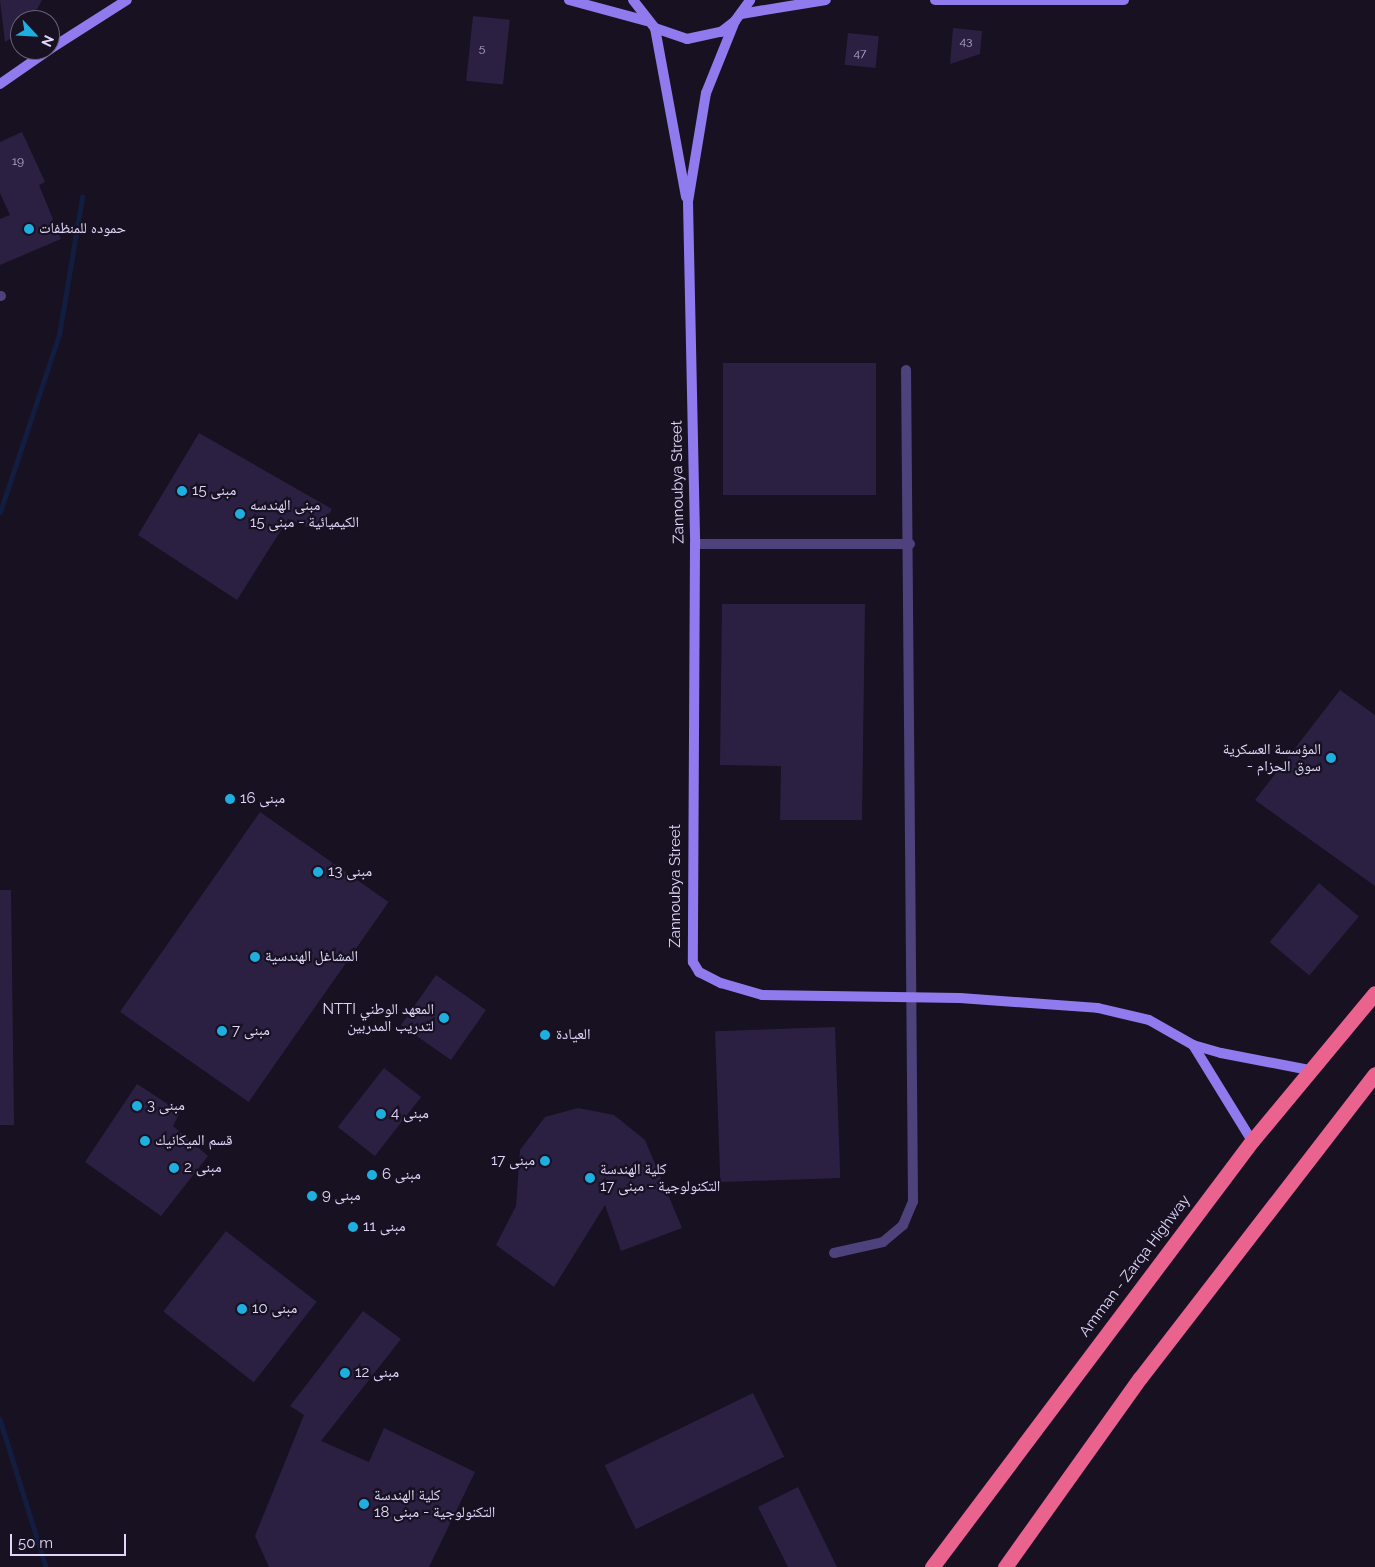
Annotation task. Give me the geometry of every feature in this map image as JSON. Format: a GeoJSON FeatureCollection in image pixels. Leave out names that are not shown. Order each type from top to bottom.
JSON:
{"type":"FeatureCollection","features":[{"type":"Feature","properties":{"kind":"highway","name":"Amman - Zarqa Highway"},"geometry":{"type":"LineString","coordinates":[[932,1567],[1252,1141],[1309,1070],[1375,993]]}},
{"type":"Feature","properties":{"kind":"highway"},"geometry":{"type":"LineString","coordinates":[[1005,1567],[1140,1378],[1375,1074]]}},
{"type":"Feature","properties":{"kind":"street"},"geometry":{"type":"LineString","coordinates":[[60,43],[127,0]]}},
{"type":"Feature","properties":{"kind":"street"},"geometry":{"type":"LineString","coordinates":[[569,0],[651,24],[687,39],[713,34],[738,18],[793,2],[826,0]]}},
{"type":"Feature","properties":{"kind":"street"},"geometry":{"type":"LineString","coordinates":[[633,0],[651,24]]}},
{"type":"Feature","properties":{"kind":"street","name":"Zannoubya Street"},"geometry":{"type":"LineString","coordinates":[[750,0],[738,18],[706,93],[688,202],[695,544],[693,962],[699,972],[740,992],[908,997],[1098,1008],[1149,1020],[1193,1045],[1309,1070]]}},
{"type":"Feature","properties":{"kind":"street"},"geometry":{"type":"LineString","coordinates":[[935,0],[1124,0]]}},
{"type":"Feature","properties":{"kind":"street","name":"Zannoubya Street"},"geometry":{"type":"LineString","coordinates":[[651,24],[688,202]]}},
{"type":"Feature","properties":{"kind":"street"},"geometry":{"type":"LineString","coordinates":[[0,84],[35,60]]}},
{"type":"Feature","properties":{"kind":"street"},"geometry":{"type":"LineString","coordinates":[[834,1253],[883,1242],[909,1213],[913,1188],[908,997],[910,544],[906,370]]}},
{"type":"Feature","properties":{"kind":"street"},"geometry":{"type":"LineString","coordinates":[[695,544],[910,544]]}},
{"type":"Feature","properties":{"kind":"street"},"geometry":{"type":"LineString","coordinates":[[1193,1045],[1252,1141]]}},
{"type":"Feature","properties":{"kind":"building"},"geometry":{"type":"Polygon","coordinates":[[[0,0],[42,0],[36,10],[10,10],[10,39],[5,42],[0,0]]]}},
{"type":"Feature","properties":{"kind":"building"},"geometry":{"type":"Polygon","coordinates":[[[473,16],[510,20],[503,85],[466,81],[473,16]]]}},
{"type":"Feature","properties":{"kind":"building"},"geometry":{"type":"Polygon","coordinates":[[[953,28],[982,31],[980,54],[950,64],[953,28]]]}},
{"type":"Feature","properties":{"kind":"building"},"geometry":{"type":"Polygon","coordinates":[[[848,33],[879,36],[875,68],[845,65],[848,33]]]}},
{"type":"Feature","properties":{"kind":"building"},"geometry":{"type":"Polygon","coordinates":[[[22,132],[45,182],[39,185],[61,239],[0,265],[0,219],[10,215],[0,193],[0,142],[22,132]]]}},
{"type":"Feature","properties":{"kind":"building"},"geometry":{"type":"Polygon","coordinates":[[[723,363],[876,363],[876,495],[723,495],[723,363]]]}},
{"type":"Feature","properties":{"kind":"building","name":"مبنى الهندسه الكيميائية - مبنى 15"},"geometry":{"type":"Polygon","coordinates":[[[199,433],[332,509],[320,532],[288,519],[237,600],[138,535],[199,433]]]}},
{"type":"Feature","properties":{"kind":"building"},"geometry":{"type":"Polygon","coordinates":[[[722,604],[865,604],[862,820],[780,820],[781,766],[720,765],[722,604]]]}},
{"type":"Feature","properties":{"kind":"building","name":"المؤسسة العسكرية - سوق الحزام"},"geometry":{"type":"Polygon","coordinates":[[[1340,690],[1375,715],[1375,886],[1255,800],[1340,690]]]}},
{"type":"Feature","properties":{"kind":"building","name":"المشاغل الهندسية"},"geometry":{"type":"Polygon","coordinates":[[[260,812],[389,902],[249,1102],[120,1012],[260,812]]]}},
{"type":"Feature","properties":{"kind":"building"},"geometry":{"type":"Polygon","coordinates":[[[1319,883],[1359,916],[1309,975],[1270,942],[1319,883]]]}},
{"type":"Feature","properties":{"kind":"building"},"geometry":{"type":"Polygon","coordinates":[[[0,890],[11,890],[14,1125],[0,1125],[0,890]]]}},
{"type":"Feature","properties":{"kind":"building","name":"NTTI المعهد الوطني لتدريب المدربين"},"geometry":{"type":"Polygon","coordinates":[[[436,975],[486,1010],[451,1060],[401,1025],[436,975]]]}},
{"type":"Feature","properties":{"kind":"building"},"geometry":{"type":"Polygon","coordinates":[[[835,1027],[840,1178],[720,1182],[715,1031],[835,1027]]]}},
{"type":"Feature","properties":{"kind":"building","name":"مبنى 4"},"geometry":{"type":"Polygon","coordinates":[[[384,1068],[421,1097],[375,1156],[338,1127],[384,1068]]]}},
{"type":"Feature","properties":{"kind":"building","name":"قسم الميكانيك"},"geometry":{"type":"Polygon","coordinates":[[[137,1084],[180,1112],[173,1126],[208,1156],[161,1216],[85,1162],[137,1084]]]}},
{"type":"Feature","properties":{"kind":"building","name":"كلية الهندسة التكنولوجية - مبنى 17"},"geometry":{"type":"Polygon","coordinates":[[[578,1108],[614,1115],[645,1140],[682,1228],[621,1251],[605,1205],[554,1287],[496,1245],[516,1206],[520,1150],[545,1117],[578,1108]]]}},
{"type":"Feature","properties":{"kind":"building","name":"مبنى 10"},"geometry":{"type":"Polygon","coordinates":[[[226,1231],[317,1302],[254,1382],[163,1311],[226,1231]]]}},
{"type":"Feature","properties":{"kind":"building","name":"كلية الهندسة التكنولوجية - مبنى 18"},"geometry":{"type":"Polygon","coordinates":[[[363,1311],[401,1339],[321,1441],[369,1462],[384,1428],[475,1472],[429,1567],[269,1567],[255,1536],[304,1415],[290,1406],[363,1311]]]}},
{"type":"Feature","properties":{"kind":"building"},"geometry":{"type":"Polygon","coordinates":[[[753,1393],[784,1457],[636,1529],[605,1465],[753,1393]]]}},
{"type":"Feature","properties":{"kind":"building"},"geometry":{"type":"Polygon","coordinates":[[[798,1487],[837,1567],[788,1567],[758,1507],[798,1487]]]}},
{"type":"Feature","properties":{"kind":"waterway"},"geometry":{"type":"LineString","coordinates":[[0,512],[59,335],[82,197]]}},
{"type":"Feature","properties":{"kind":"waterway"},"geometry":{"type":"LineString","coordinates":[[0,1419],[46,1567]]}},
{"type":"Feature","properties":{"kind":"place","name":"حموده للمنظفات"},"geometry":{"type":"Point","coordinates":[29,229]}},
{"type":"Feature","properties":{"kind":"place","name":"مبنى 15"},"geometry":{"type":"Point","coordinates":[182,491]}},
{"type":"Feature","properties":{"kind":"place","name":"مبنى الهندسه الكيميائية - مبنى 15"},"geometry":{"type":"Point","coordinates":[240,514]}},
{"type":"Feature","properties":{"kind":"place","name":"المؤسسة العسكرية - سوق الحزام"},"geometry":{"type":"Point","coordinates":[1331,758]}},
{"type":"Feature","properties":{"kind":"place","name":"مبنى 16"},"geometry":{"type":"Point","coordinates":[230,799]}},
{"type":"Feature","properties":{"kind":"place","name":"مبنى 13"},"geometry":{"type":"Point","coordinates":[318,872]}},
{"type":"Feature","properties":{"kind":"place","name":"المشاغل الهندسية"},"geometry":{"type":"Point","coordinates":[255,957]}},
{"type":"Feature","properties":{"kind":"place","name":"NTTI المعهد الوطني لتدريب المدربين"},"geometry":{"type":"Point","coordinates":[444,1018]}},
{"type":"Feature","properties":{"kind":"place","name":"مبنى 7"},"geometry":{"type":"Point","coordinates":[222,1031]}},
{"type":"Feature","properties":{"kind":"place","name":"العيادة"},"geometry":{"type":"Point","coordinates":[545,1035]}},
{"type":"Feature","properties":{"kind":"place","name":"مبنى 3"},"geometry":{"type":"Point","coordinates":[137,1106]}},
{"type":"Feature","properties":{"kind":"place","name":"مبنى 4"},"geometry":{"type":"Point","coordinates":[381,1114]}},
{"type":"Feature","properties":{"kind":"place","name":"قسم الميكانيك"},"geometry":{"type":"Point","coordinates":[145,1141]}},
{"type":"Feature","properties":{"kind":"place","name":"مبنى 17"},"geometry":{"type":"Point","coordinates":[545,1161]}},
{"type":"Feature","properties":{"kind":"place","name":"مبنى 2"},"geometry":{"type":"Point","coordinates":[174,1168]}},
{"type":"Feature","properties":{"kind":"place","name":"مبنى 6"},"geometry":{"type":"Point","coordinates":[372,1175]}},
{"type":"Feature","properties":{"kind":"place","name":"كلية الهندسة التكنولوجية - مبنى 17"},"geometry":{"type":"Point","coordinates":[590,1178]}},
{"type":"Feature","properties":{"kind":"place","name":"مبنى 9"},"geometry":{"type":"Point","coordinates":[312,1196]}},
{"type":"Feature","properties":{"kind":"place","name":"مبنى 11"},"geometry":{"type":"Point","coordinates":[353,1227]}},
{"type":"Feature","properties":{"kind":"place","name":"مبنى 10"},"geometry":{"type":"Point","coordinates":[242,1309]}},
{"type":"Feature","properties":{"kind":"place","name":"مبنى 12"},"geometry":{"type":"Point","coordinates":[345,1373]}},
{"type":"Feature","properties":{"kind":"place","name":"كلية الهندسة التكنولوجية - مبنى 18"},"geometry":{"type":"Point","coordinates":[364,1504]}}]}
